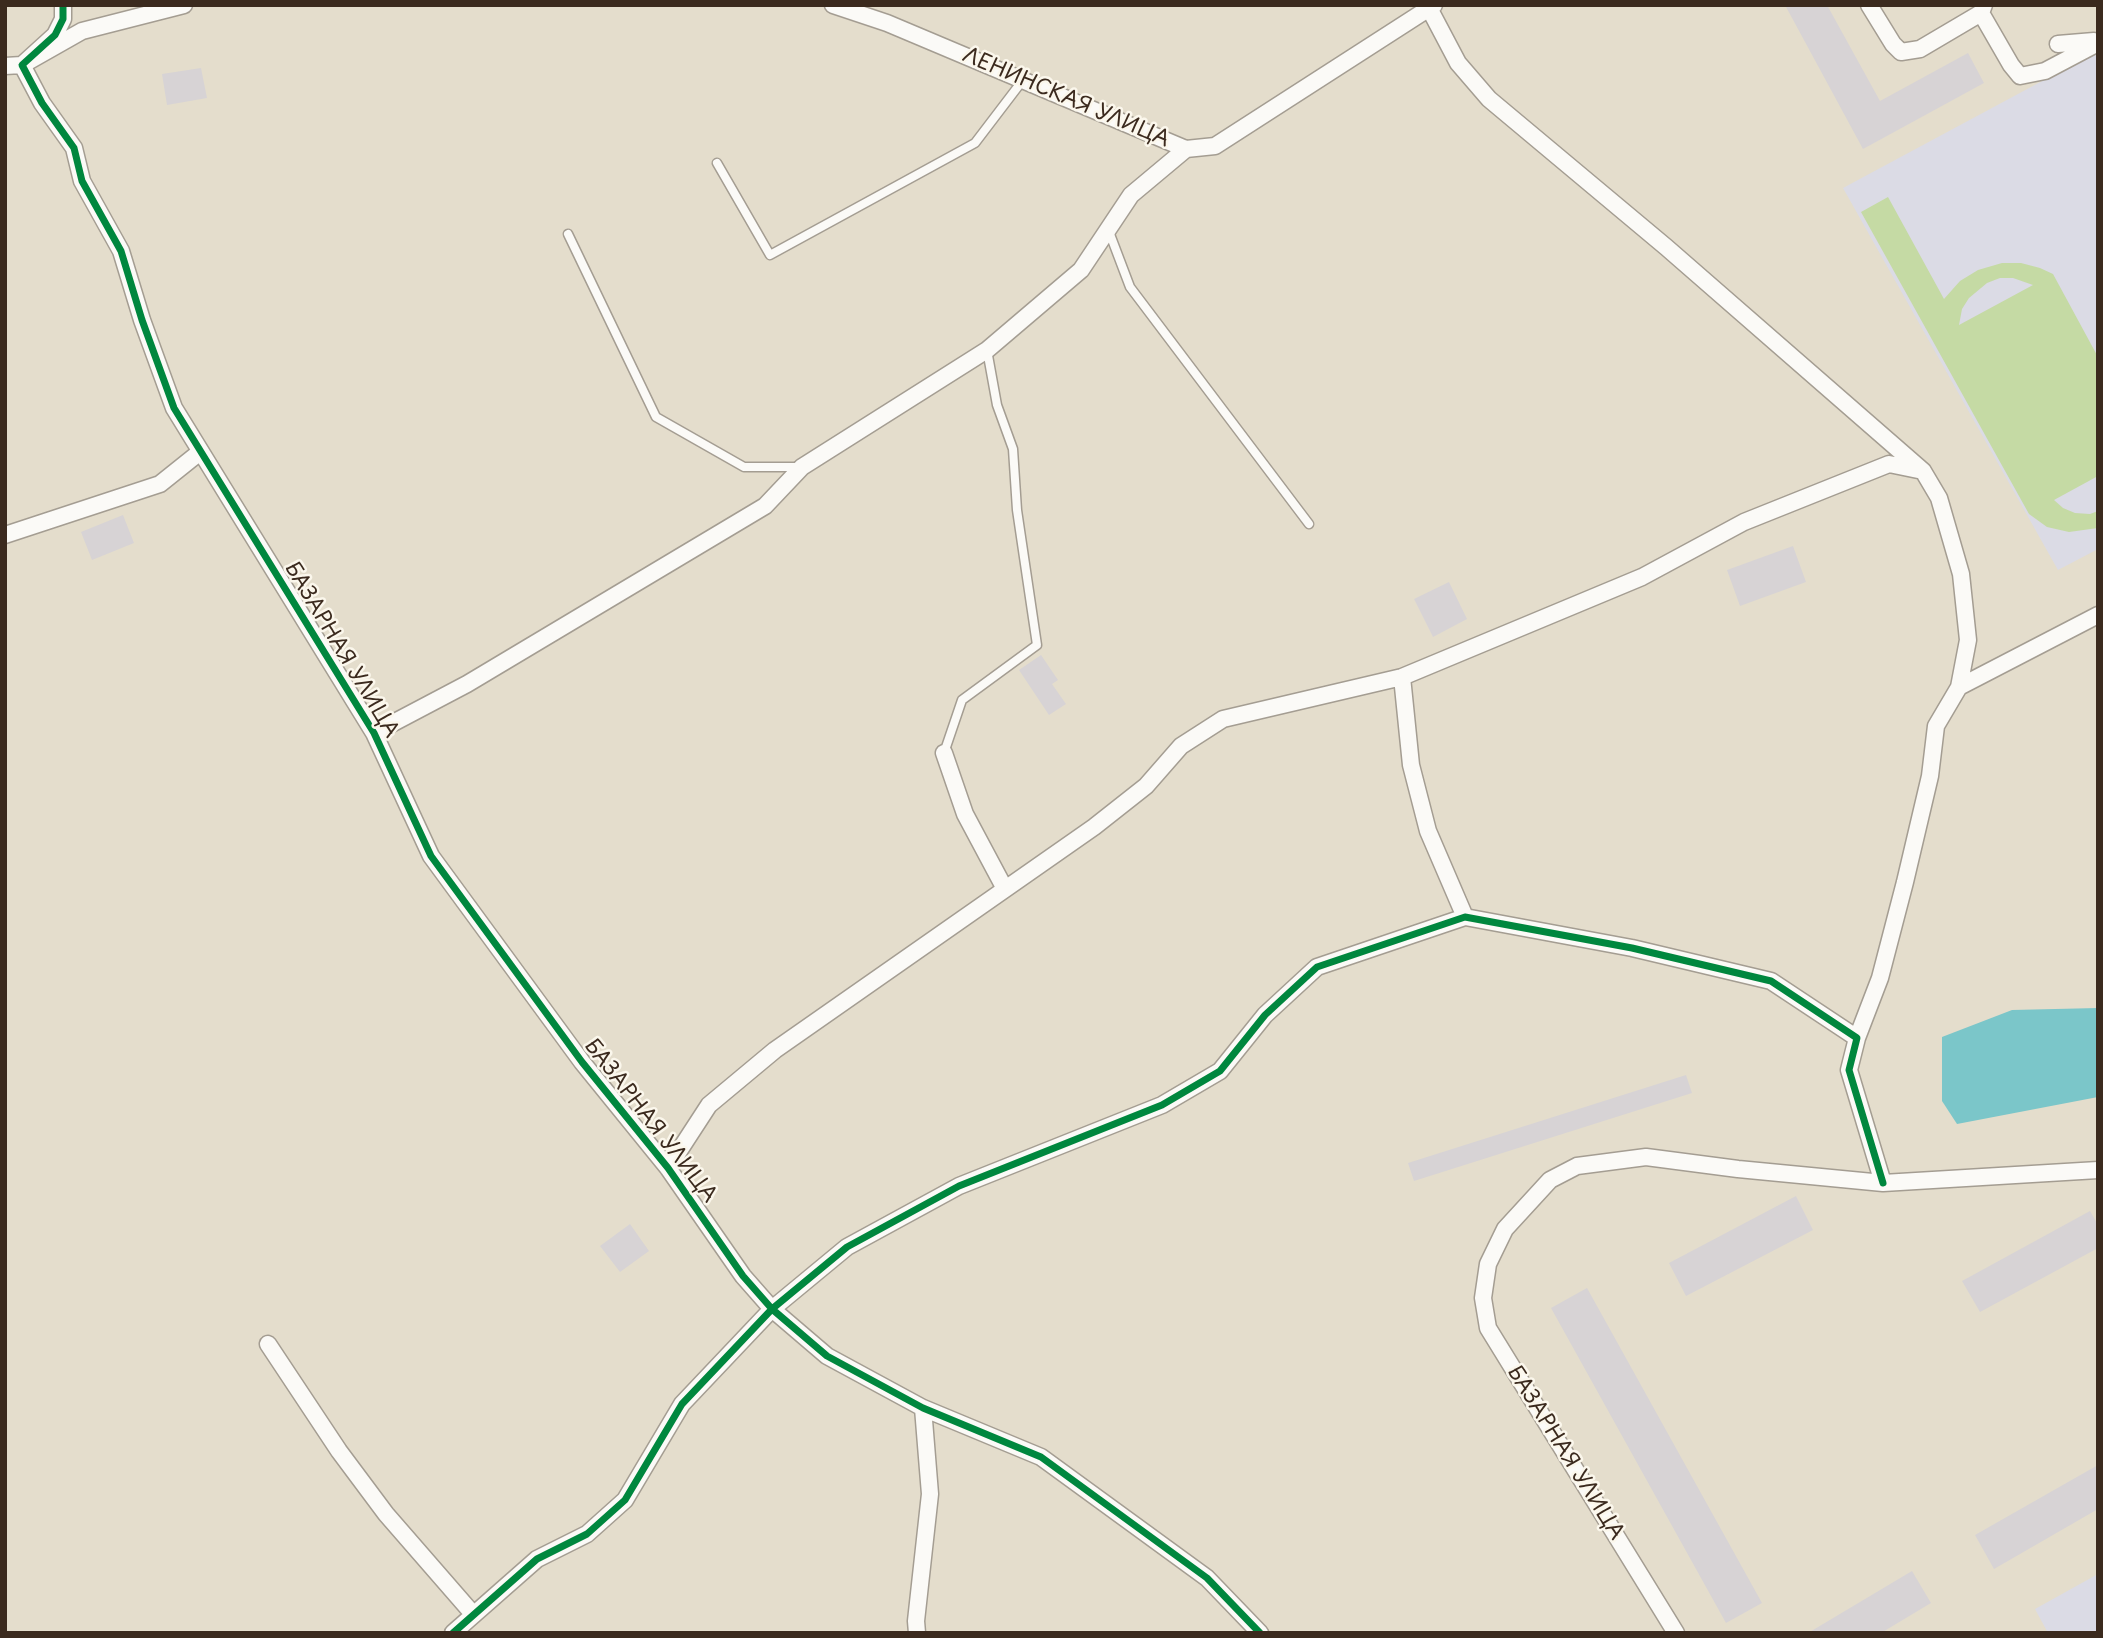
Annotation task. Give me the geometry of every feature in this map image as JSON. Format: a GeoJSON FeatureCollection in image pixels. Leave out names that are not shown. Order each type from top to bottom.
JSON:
{"type":"FeatureCollection","features":[{"type":"Feature","properties":{"kind":"street"},"geometry":{"type":"LineString","coordinates":[[13,65],[55,35],[63,19],[63,5]]}},
{"type":"Feature","properties":{"kind":"street"},"geometry":{"type":"LineString","coordinates":[[13,65],[82,31],[184,5]]}},
{"type":"Feature","properties":{"kind":"street","name":"ЛЕНИНСКАЯ УЛИЦА"},"geometry":{"type":"LineString","coordinates":[[833,5],[887,23],[1186,149],[1215,146],[1431,7]]}},
{"type":"Feature","properties":{"kind":"street"},"geometry":{"type":"LineString","coordinates":[[1869,5],[1900,52],[1920,50],[1982,9],[2011,65],[2020,76],[2045,71],[2098,42]]}},
{"type":"Feature","properties":{"kind":"street"},"geometry":{"type":"LineString","coordinates":[[1431,7],[1458,64],[1489,99],[1666,247],[1923,471],[1939,498],[1961,574],[1968,640],[1959,687],[1936,726],[1930,776],[1905,882],[1880,978],[1857,1038],[1849,1070],[1883,1183]]}},
{"type":"Feature","properties":{"kind":"street"},"geometry":{"type":"LineString","coordinates":[[2058,44],[2098,42]]}},
{"type":"Feature","properties":{"kind":"street","name":"БАЗАРНАЯ УЛИЦА"},"geometry":{"type":"LineString","coordinates":[[13,65],[74,149],[82,181],[121,251],[142,320],[174,408],[374,733],[431,856],[582,1062],[668,1168],[743,1276],[772,1309],[827,1356],[923,1408],[1041,1457],[1207,1578],[1260,1633]]}},
{"type":"Feature","properties":{"kind":"street"},"geometry":{"type":"LineString","coordinates":[[374,733],[467,684],[558,627],[765,506],[802,467],[987,350],[1081,270],[1130,195],[1186,149]]}},
{"type":"Feature","properties":{"kind":"street"},"geometry":{"type":"LineString","coordinates":[[5,535],[160,484],[200,452]]}},
{"type":"Feature","properties":{"kind":"street"},"geometry":{"type":"LineString","coordinates":[[668,1168],[709,1105],[775,1050],[1125,803],[1146,786],[1181,746],[1223,719],[1402,677],[1643,577],[1744,522],[1889,464],[1923,471]]}},
{"type":"Feature","properties":{"kind":"street"},"geometry":{"type":"LineString","coordinates":[[1959,687],[2098,615]]}},
{"type":"Feature","properties":{"kind":"street"},"geometry":{"type":"LineString","coordinates":[[1402,677],[1411,765],[1427,831],[1465,917]]}},
{"type":"Feature","properties":{"kind":"street"},"geometry":{"type":"LineString","coordinates":[[944,753],[965,814],[1005,889]]}},
{"type":"Feature","properties":{"kind":"street"},"geometry":{"type":"LineString","coordinates":[[453,1633],[537,1559],[587,1534],[625,1500],[682,1404],[772,1309],[847,1247],[960,1186],[1162,1105],[1220,1071],[1265,1015],[1317,967],[1465,917],[1632,948],[1771,981],[1857,1038]]}},
{"type":"Feature","properties":{"kind":"street","name":"БАЗАРНАЯ УЛИЦА"},"geometry":{"type":"LineString","coordinates":[[1676,1633],[1488,1328],[1483,1298],[1488,1264],[1505,1229],[1550,1180],[1577,1166],[1646,1157],[1883,1183],[2098,1170]]}},
{"type":"Feature","properties":{"kind":"street"},"geometry":{"type":"LineString","coordinates":[[268,1344],[339,1451],[378,1504],[472,1615]]}},
{"type":"Feature","properties":{"kind":"street"},"geometry":{"type":"LineString","coordinates":[[917,1633],[916,1621],[930,1494],[923,1408]]}},
{"type":"Feature","properties":{"kind":"lane"},"geometry":{"type":"LineString","coordinates":[[717,163],[770,255],[975,143],[1023,80]]}},
{"type":"Feature","properties":{"kind":"lane"},"geometry":{"type":"LineString","coordinates":[[1108,229],[1130,287],[1310,524]]}},
{"type":"Feature","properties":{"kind":"lane"},"geometry":{"type":"LineString","coordinates":[[568,234],[656,417],[744,467],[802,467]]}},
{"type":"Feature","properties":{"kind":"lane"},"geometry":{"type":"LineString","coordinates":[[944,753],[962,700],[1037,645],[1017,510],[1013,449],[997,405],[987,350]]}},
{"type":"Feature","properties":{"kind":"shaded area"},"geometry":{"type":"Polygon","coordinates":[[[2098,51],[2098,549],[2058,570],[1843,188],[2098,51]]]}},
{"type":"Feature","properties":{"kind":"shaded area"},"geometry":{"type":"Polygon","coordinates":[[[2098,1574],[2098,1633],[2048,1633],[2035,1609],[2098,1574]]]}},
{"type":"Feature","properties":{"kind":"green space"},"geometry":{"type":"Polygon","coordinates":[[[1888,197],[1944,299],[1960,281],[1978,270],[2002,263],[2021,263],[2053,274],[2098,357],[2098,476],[2054,500],[2075,513],[2090,514],[2098,511],[2098,528],[2069,532],[2047,527],[2029,514],[1861,212],[1888,197]],[[2000,278],[1987,283],[1969,298],[1962,309],[1959,325],[2033,285],[2013,278],[2000,278]]]}},
{"type":"Feature","properties":{"kind":"water"},"geometry":{"type":"Polygon","coordinates":[[[2098,1008],[2098,1097],[1957,1124],[1942,1101],[1942,1037],[2012,1010],[2098,1008]]]}},
{"type":"Feature","properties":{"kind":"building"},"geometry":{"type":"Polygon","coordinates":[[[1785,5],[1827,5],[1880,101],[1968,53],[1984,83],[1863,149],[1785,5]]]}},
{"type":"Feature","properties":{"kind":"building"},"geometry":{"type":"Polygon","coordinates":[[[201,68],[207,98],[167,105],[162,74],[201,68]]]}},
{"type":"Feature","properties":{"kind":"building"},"geometry":{"type":"Polygon","coordinates":[[[123,515],[134,543],[92,560],[81,532],[123,515]]]}},
{"type":"Feature","properties":{"kind":"building"},"geometry":{"type":"Polygon","coordinates":[[[1793,546],[1806,582],[1740,606],[1727,570],[1793,546]]]}},
{"type":"Feature","properties":{"kind":"building"},"geometry":{"type":"Polygon","coordinates":[[[1449,582],[1467,619],[1433,637],[1414,599],[1449,582]]]}},
{"type":"Feature","properties":{"kind":"building"},"geometry":{"type":"Polygon","coordinates":[[[1041,655],[1058,680],[1052,684],[1066,704],[1049,715],[1019,670],[1041,655]]]}},
{"type":"Feature","properties":{"kind":"building"},"geometry":{"type":"Polygon","coordinates":[[[1686,1075],[1692,1093],[1414,1181],[1408,1163],[1686,1075]]]}},
{"type":"Feature","properties":{"kind":"building"},"geometry":{"type":"Polygon","coordinates":[[[1796,1196],[1813,1230],[1686,1296],[1669,1263],[1796,1196]]]}},
{"type":"Feature","properties":{"kind":"building"},"geometry":{"type":"Polygon","coordinates":[[[2090,1211],[2098,1225],[2098,1248],[1980,1312],[1962,1281],[2090,1211]]]}},
{"type":"Feature","properties":{"kind":"building"},"geometry":{"type":"Polygon","coordinates":[[[630,1224],[649,1251],[620,1272],[600,1246],[630,1224]]]}},
{"type":"Feature","properties":{"kind":"building"},"geometry":{"type":"Polygon","coordinates":[[[1587,1288],[1762,1603],[1726,1623],[1551,1308],[1587,1288]]]}},
{"type":"Feature","properties":{"kind":"building"},"geometry":{"type":"Polygon","coordinates":[[[2098,1465],[2098,1509],[1994,1569],[1975,1535],[2098,1465]]]}},
{"type":"Feature","properties":{"kind":"building"},"geometry":{"type":"Polygon","coordinates":[[[1912,1571],[1931,1603],[1881,1633],[1808,1633],[1912,1571]]]}},
{"type":"Feature","properties":{"kind":"cycle path"},"geometry":{"type":"LineString","coordinates":[[63,5],[63,19],[55,35],[22,65],[42,103],[74,148],[82,181],[121,251],[142,320],[174,408],[374,733],[431,856],[582,1062],[668,1168],[743,1276],[772,1309],[827,1356],[923,1408],[1041,1457],[1207,1578],[1260,1633]]}},
{"type":"Feature","properties":{"kind":"cycle path"},"geometry":{"type":"LineString","coordinates":[[453,1633],[537,1559],[587,1534],[625,1500],[682,1404],[772,1309],[847,1247],[959,1186],[1162,1105],[1220,1071],[1265,1015],[1317,967],[1465,917],[1632,948],[1771,981],[1857,1038],[1849,1070],[1883,1183]]}}]}
